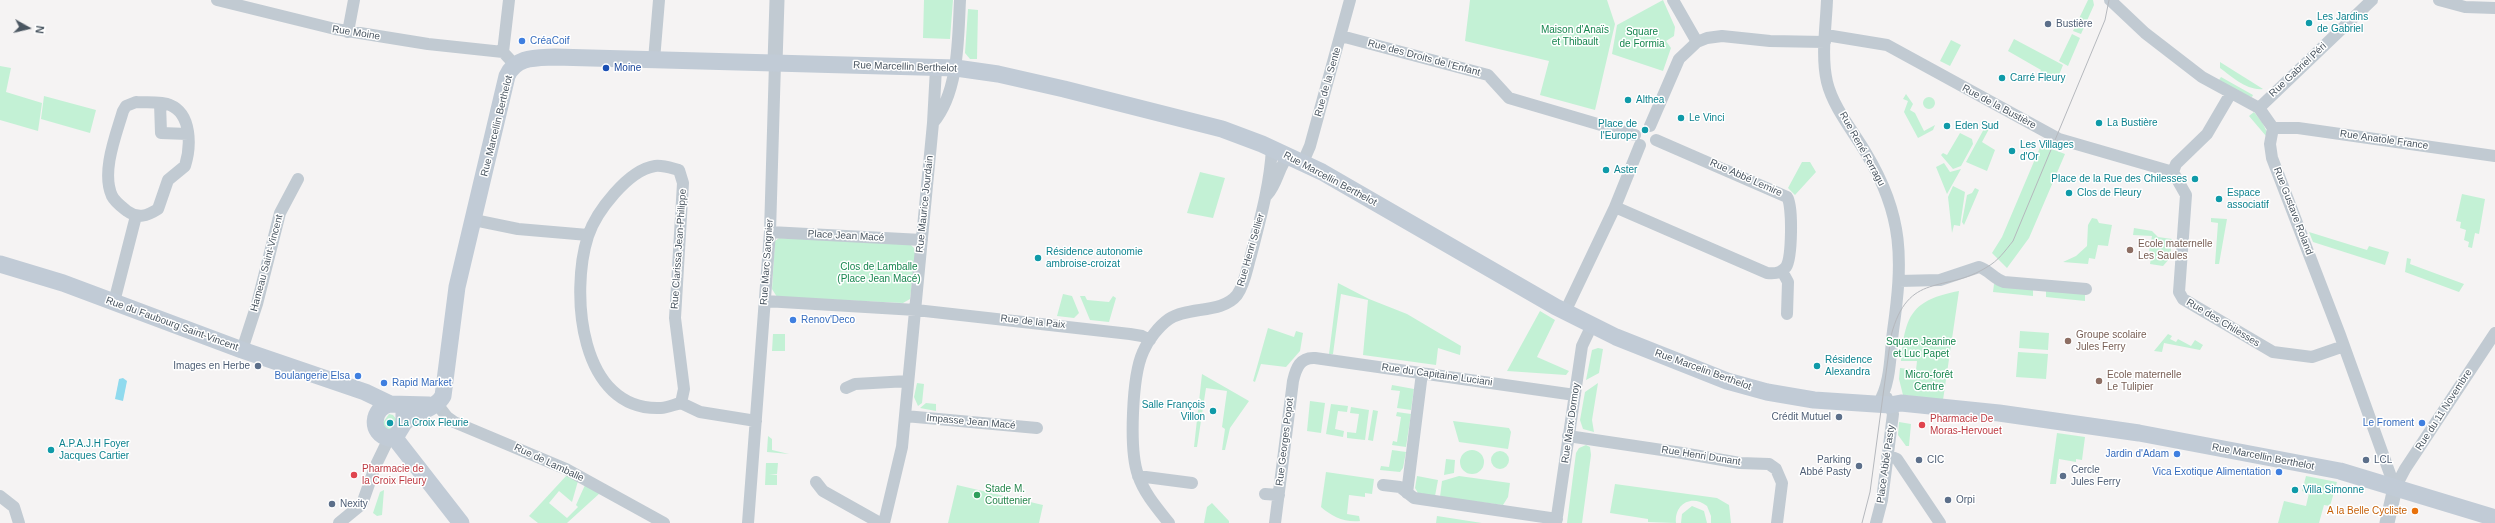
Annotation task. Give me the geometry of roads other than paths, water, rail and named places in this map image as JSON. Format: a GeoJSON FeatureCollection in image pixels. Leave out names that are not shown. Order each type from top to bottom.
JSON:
{"type":"FeatureCollection","features":[{"type":"Feature","properties":{"kind":"main road","name":"Rue Marcellin Berthelot"},"geometry":{"type":"LineString","coordinates":[[436,404],[443,396],[457,287],[507,76],[515,65],[531,58],[956,68],[1018,78],[1222,129],[1296,159],[1565,312],[1592,325]]}},
{"type":"Feature","properties":{"kind":"main road","name":"Rue du Faubourg Saint-Vincent"},"geometry":{"type":"LineString","coordinates":[[0,266],[63,283],[242,350],[343,386],[367,392],[393,404]]}},
{"type":"Feature","properties":{"kind":"main road","name":"Rue Marcelin Berthelot"},"geometry":{"type":"LineString","coordinates":[[1592,325],[1708,374],[1760,390],[1814,400],[1888,405]]}},
{"type":"Feature","properties":{"kind":"main road","name":"Rue du Faubourg Saint-Vincent"},"geometry":{"type":"LineString","coordinates":[[343,386],[363,397],[377,415]]}},
{"type":"Feature","properties":{"kind":"main road","name":"Rue Marcellin Berthelot"},"geometry":{"type":"LineString","coordinates":[[1888,405],[1901,403],[1999,413],[2139,433],[2340,471],[2495,518]]}},
{"type":"Feature","properties":{"kind":"main road"},"geometry":{"type":"LineString","coordinates":[[436,404],[393,404],[384,406],[377,415],[375,427],[387,436],[461,523]]}},
{"type":"Feature","properties":{"kind":"main road"},"geometry":{"type":"LineString","coordinates":[[393,404],[404,412],[404,423]]}},
{"type":"Feature","properties":{"kind":"main road"},"geometry":{"type":"LineString","coordinates":[[387,436],[412,415],[436,404]]}},
{"type":"Feature","properties":{"kind":"main road","name":"Rue Marcellin Berthelot"},"geometry":{"type":"LineString","coordinates":[[1888,405],[1993,418],[2027,418]]}},
{"type":"Feature","properties":{"kind":"street","name":"Rue Moine"},"geometry":{"type":"LineString","coordinates":[[217,0],[275,16],[348,32],[428,44],[502,50]]}},
{"type":"Feature","properties":{"kind":"street"},"geometry":{"type":"LineString","coordinates":[[348,32],[354,0]]}},
{"type":"Feature","properties":{"kind":"street"},"geometry":{"type":"LineString","coordinates":[[509,0],[502,50],[515,65]]}},
{"type":"Feature","properties":{"kind":"street"},"geometry":{"type":"LineString","coordinates":[[654,60],[659,0]]}},
{"type":"Feature","properties":{"kind":"street","name":"Rue Marc Sangnier"},"geometry":{"type":"LineString","coordinates":[[748,523],[770,232],[777,0]]}},
{"type":"Feature","properties":{"kind":"street"},"geometry":{"type":"LineString","coordinates":[[933,123],[945,107],[956,68],[960,0]]}},
{"type":"Feature","properties":{"kind":"street","name":"Rue de la Sente"},"geometry":{"type":"LineString","coordinates":[[1296,159],[1310,146],[1350,0]]}},
{"type":"Feature","properties":{"kind":"street"},"geometry":{"type":"LineString","coordinates":[[1650,126],[1679,60],[1697,42],[1673,0]]}},
{"type":"Feature","properties":{"kind":"street","name":"Rue René Ferragu"},"geometry":{"type":"LineString","coordinates":[[1827,0],[1825,67],[1830,91],[1872,163],[1893,212],[1899,246],[1899,281],[1888,405]]}},
{"type":"Feature","properties":{"kind":"street"},"geometry":{"type":"LineString","coordinates":[[2111,0],[2145,32],[2190,68],[2259,108],[2273,128]]}},
{"type":"Feature","properties":{"kind":"street","name":"Rue Gabriel Péri"},"geometry":{"type":"LineString","coordinates":[[2259,108],[2372,0]]}},
{"type":"Feature","properties":{"kind":"street"},"geometry":{"type":"LineString","coordinates":[[2439,0],[2465,7],[2495,8]]}},
{"type":"Feature","properties":{"kind":"street","name":"Rue des Droits de l'Enfant"},"geometry":{"type":"LineString","coordinates":[[1341,36],[1488,75],[1509,98],[1638,140]]}},
{"type":"Feature","properties":{"kind":"street","name":"Rue de la Bustière"},"geometry":{"type":"LineString","coordinates":[[1697,42],[1708,38],[1722,36],[1770,41],[1825,39],[1887,46],[2059,139],[2173,172]]}},
{"type":"Feature","properties":{"kind":"street","name":"Rue Maurice Jourdain"},"geometry":{"type":"LineString","coordinates":[[884,523],[902,447],[933,123],[936,68]]}},
{"type":"Feature","properties":{"kind":"street"},"geometry":{"type":"LineString","coordinates":[[2173,172],[2176,164],[2207,134],[2231,93]]}},
{"type":"Feature","properties":{"kind":"street"},"geometry":{"type":"LineString","coordinates":[[136,102],[171,105],[184,116],[188,124],[188,134],[185,166],[168,180],[158,209],[144,216],[136,216],[112,197],[108,183],[110,165],[122,111],[126,106],[136,102]]}},
{"type":"Feature","properties":{"kind":"street"},"geometry":{"type":"LineString","coordinates":[[160,103],[161,134],[188,134]]}},
{"type":"Feature","properties":{"kind":"street"},"geometry":{"type":"LineString","coordinates":[[1565,312],[1615,207],[1638,140],[1640,126],[1650,126],[1656,133],[1656,140],[1647,146],[1638,140]]}},
{"type":"Feature","properties":{"kind":"street","name":"Rue Anatole France"},"geometry":{"type":"LineString","coordinates":[[2273,128],[2298,128],[2495,156]]}},
{"type":"Feature","properties":{"kind":"street","name":"Rue Gustave Roland"},"geometry":{"type":"LineString","coordinates":[[2273,128],[2270,144],[2272,158],[2344,346],[2395,488]]}},
{"type":"Feature","properties":{"kind":"street","name":"Rue Abbé Lemire"},"geometry":{"type":"LineString","coordinates":[[1656,140],[1787,197],[1791,207],[1789,256],[1788,263],[1782,271]]}},
{"type":"Feature","properties":{"kind":"street","name":"Rue Henri Sellier"},"geometry":{"type":"LineString","coordinates":[[1169,523],[1146,493],[1138,476],[1134,458],[1135,398],[1141,357],[1150,340],[1161,325],[1174,316],[1221,305],[1237,295],[1246,273],[1267,195],[1272,148]]}},
{"type":"Feature","properties":{"kind":"street","name":"Rue Henri Sellier"},"geometry":{"type":"LineString","coordinates":[[1267,195],[1274,188],[1282,163],[1296,159]]}},
{"type":"Feature","properties":{"kind":"street","name":"Rue Clarissa Jean-Philippe"},"geometry":{"type":"LineString","coordinates":[[655,166],[673,168],[681,173],[683,193],[674,318],[684,389],[681,403],[660,408],[635,403],[618,394],[600,374],[583,334],[579,301],[588,236],[613,194],[635,175],[655,166]]}},
{"type":"Feature","properties":{"kind":"street","name":"Rue des Chilesses"},"geometry":{"type":"LineString","coordinates":[[2173,172],[2186,195],[2179,292],[2183,299],[2273,352],[2312,357],[2344,346]]}},
{"type":"Feature","properties":{"kind":"street","name":"Hameau Saint-Vincent"},"geometry":{"type":"LineString","coordinates":[[242,350],[257,304],[280,213],[298,180]]}},
{"type":"Feature","properties":{"kind":"street"},"geometry":{"type":"LineString","coordinates":[[1615,207],[1766,273],[1782,271],[1788,282],[1787,314]]}},
{"type":"Feature","properties":{"kind":"street"},"geometry":{"type":"LineString","coordinates":[[114,302],[136,216]]}},
{"type":"Feature","properties":{"kind":"street"},"geometry":{"type":"LineString","coordinates":[[474,220],[518,229],[588,236]]}},
{"type":"Feature","properties":{"kind":"street","name":"Place Jean Macé"},"geometry":{"type":"LineString","coordinates":[[770,232],[922,240]]}},
{"type":"Feature","properties":{"kind":"street"},"geometry":{"type":"LineString","coordinates":[[1899,281],[1940,280],[1979,267],[1985,269],[1995,279],[2004,282],[2078,285]]}},
{"type":"Feature","properties":{"kind":"street"},"geometry":{"type":"LineString","coordinates":[[765,301],[916,310]]}},
{"type":"Feature","properties":{"kind":"street","name":"Rue de la Paix"},"geometry":{"type":"LineString","coordinates":[[916,310],[1130,334],[1142,336],[1150,340]]}},
{"type":"Feature","properties":{"kind":"street","name":"Rue Marx Dormoy"},"geometry":{"type":"LineString","coordinates":[[1556,521],[1582,346],[1592,325]]}},
{"type":"Feature","properties":{"kind":"street","name":"Rue du 11 Novembre"},"geometry":{"type":"LineString","coordinates":[[2395,488],[2405,469],[2495,333]]}},
{"type":"Feature","properties":{"kind":"street","name":"Rue du Capitaine Luciani"},"geometry":{"type":"LineString","coordinates":[[1301,362],[1309,358],[1316,358],[1574,395]]}},
{"type":"Feature","properties":{"kind":"street","name":"Rue Georges Popot"},"geometry":{"type":"LineString","coordinates":[[1275,523],[1293,382],[1295,372],[1301,362]]}},
{"type":"Feature","properties":{"kind":"street"},"geometry":{"type":"LineString","coordinates":[[1407,493],[1422,373]]}},
{"type":"Feature","properties":{"kind":"street"},"geometry":{"type":"LineString","coordinates":[[846,388],[855,384],[908,381]]}},
{"type":"Feature","properties":{"kind":"street"},"geometry":{"type":"LineString","coordinates":[[681,403],[700,412],[756,421]]}},
{"type":"Feature","properties":{"kind":"street","name":"Rue de Lamballe"},"geometry":{"type":"LineString","coordinates":[[436,404],[447,417],[454,422],[566,469],[664,523]]}},
{"type":"Feature","properties":{"kind":"street","name":"Place Abbé Pasty"},"geometry":{"type":"LineString","coordinates":[[1876,523],[1887,455],[1888,405]]}},
{"type":"Feature","properties":{"kind":"street","name":"Impasse Jean Macé"},"geometry":{"type":"LineString","coordinates":[[905,416],[1037,428]]}},
{"type":"Feature","properties":{"kind":"street"},"geometry":{"type":"LineString","coordinates":[[339,523],[362,504],[387,436]]}},
{"type":"Feature","properties":{"kind":"street","name":"Rue Henri Dunant"},"geometry":{"type":"LineString","coordinates":[[1568,436],[1682,452],[1740,464],[1769,464],[1776,469],[1782,483],[1777,523]]}},
{"type":"Feature","properties":{"kind":"street"},"geometry":{"type":"LineString","coordinates":[[1887,455],[1897,459],[1940,523]]}},
{"type":"Feature","properties":{"kind":"street"},"geometry":{"type":"LineString","coordinates":[[1138,476],[1192,483]]}},
{"type":"Feature","properties":{"kind":"street"},"geometry":{"type":"LineString","coordinates":[[816,482],[823,491],[880,523]]}},
{"type":"Feature","properties":{"kind":"street"},"geometry":{"type":"LineString","coordinates":[[1383,485],[1400,487],[1414,498],[1556,521]]}},
{"type":"Feature","properties":{"kind":"street"},"geometry":{"type":"LineString","coordinates":[[2387,523],[2395,488]]}},
{"type":"Feature","properties":{"kind":"street"},"geometry":{"type":"LineString","coordinates":[[1265,494],[1279,495]]}},
{"type":"Feature","properties":{"kind":"street"},"geometry":{"type":"LineString","coordinates":[[0,496],[14,507],[19,523]]}},
{"type":"Feature","properties":{"kind":"water"},"geometry":{"type":"Polygon","coordinates":[[[123,378],[127,381],[123,401],[115,399],[119,379],[123,378]]]}},
{"type":"Feature","properties":{"kind":"tram line"},"geometry":{"type":"LineString","coordinates":[[1862,523],[1870,492],[1891,336],[1898,315],[1907,301],[1918,292],[1972,275],[1991,265],[2013,241],[2105,20],[2109,0]]}},
{"type":"Feature","properties":{"kind":"place","name":"Les Jardins de Gabriel"},"geometry":{"type":"Point","coordinates":[2309,23]}},
{"type":"Feature","properties":{"kind":"place","name":"Bustière"},"geometry":{"type":"Point","coordinates":[2048,24]}},
{"type":"Feature","properties":{"kind":"place","name":"CréaCoif"},"geometry":{"type":"Point","coordinates":[522,41]}},
{"type":"Feature","properties":{"kind":"place","name":"Moine"},"geometry":{"type":"Point","coordinates":[606,68]}},
{"type":"Feature","properties":{"kind":"place","name":"Carré Fleury"},"geometry":{"type":"Point","coordinates":[2002,78]}},
{"type":"Feature","properties":{"kind":"place","name":"Althea"},"geometry":{"type":"Point","coordinates":[1628,100]}},
{"type":"Feature","properties":{"kind":"place","name":"Le Vinci"},"geometry":{"type":"Point","coordinates":[1681,118]}},
{"type":"Feature","properties":{"kind":"place","name":"La Bustière"},"geometry":{"type":"Point","coordinates":[2099,123]}},
{"type":"Feature","properties":{"kind":"place","name":"Eden Sud"},"geometry":{"type":"Point","coordinates":[1947,126]}},
{"type":"Feature","properties":{"kind":"place","name":"Place de l'Europe"},"geometry":{"type":"Point","coordinates":[1645,130]}},
{"type":"Feature","properties":{"kind":"place","name":"Les Villages d'Or"},"geometry":{"type":"Point","coordinates":[2012,151]}},
{"type":"Feature","properties":{"kind":"place","name":"Aster"},"geometry":{"type":"Point","coordinates":[1606,170]}},
{"type":"Feature","properties":{"kind":"place","name":"Place de la Rue des Chilesses"},"geometry":{"type":"Point","coordinates":[2195,179]}},
{"type":"Feature","properties":{"kind":"place","name":"Clos de Fleury"},"geometry":{"type":"Point","coordinates":[2069,193]}},
{"type":"Feature","properties":{"kind":"place","name":"Espace associatif"},"geometry":{"type":"Point","coordinates":[2219,199]}},
{"type":"Feature","properties":{"kind":"place","name":"Ecole maternelle Les Saules"},"geometry":{"type":"Point","coordinates":[2130,250]}},
{"type":"Feature","properties":{"kind":"place","name":"Résidence autonomie ambroise-croizat"},"geometry":{"type":"Point","coordinates":[1038,258]}},
{"type":"Feature","properties":{"kind":"place","name":"Renov'Deco"},"geometry":{"type":"Point","coordinates":[793,320]}},
{"type":"Feature","properties":{"kind":"place","name":"Groupe scolaire Jules Ferry"},"geometry":{"type":"Point","coordinates":[2068,341]}},
{"type":"Feature","properties":{"kind":"place","name":"Images en Herbe"},"geometry":{"type":"Point","coordinates":[258,366]}},
{"type":"Feature","properties":{"kind":"place","name":"Résidence Alexandra"},"geometry":{"type":"Point","coordinates":[1817,366]}},
{"type":"Feature","properties":{"kind":"place","name":"Boulangerie Elsa"},"geometry":{"type":"Point","coordinates":[358,376]}},
{"type":"Feature","properties":{"kind":"place","name":"Ecole maternelle Le Tulipier"},"geometry":{"type":"Point","coordinates":[2099,381]}},
{"type":"Feature","properties":{"kind":"place","name":"Rapid Market"},"geometry":{"type":"Point","coordinates":[384,383]}},
{"type":"Feature","properties":{"kind":"place","name":"Salle François Villon"},"geometry":{"type":"Point","coordinates":[1213,411]}},
{"type":"Feature","properties":{"kind":"place","name":"Crédit Mutuel"},"geometry":{"type":"Point","coordinates":[1839,417]}},
{"type":"Feature","properties":{"kind":"place","name":"La Croix Fleurie"},"geometry":{"type":"Point","coordinates":[390,423]}},
{"type":"Feature","properties":{"kind":"place","name":"Le Froment"},"geometry":{"type":"Point","coordinates":[2422,423]}},
{"type":"Feature","properties":{"kind":"place","name":"Pharmacie De Moras-Hervouet"},"geometry":{"type":"Point","coordinates":[1922,425]}},
{"type":"Feature","properties":{"kind":"place","name":"A.P.A.J.H Foyer Jacques Cartier"},"geometry":{"type":"Point","coordinates":[51,450]}},
{"type":"Feature","properties":{"kind":"place","name":"Jardin d'Adam"},"geometry":{"type":"Point","coordinates":[2177,454]}},
{"type":"Feature","properties":{"kind":"place","name":"CIC"},"geometry":{"type":"Point","coordinates":[1919,460]}},
{"type":"Feature","properties":{"kind":"place","name":"LCL"},"geometry":{"type":"Point","coordinates":[2366,460]}},
{"type":"Feature","properties":{"kind":"place","name":"Parking Abbé Pasty"},"geometry":{"type":"Point","coordinates":[1859,466]}},
{"type":"Feature","properties":{"kind":"place","name":"Vica Exotique Alimentation"},"geometry":{"type":"Point","coordinates":[2279,472]}},
{"type":"Feature","properties":{"kind":"place","name":"Pharmacie de la Croix Fleury"},"geometry":{"type":"Point","coordinates":[354,475]}},
{"type":"Feature","properties":{"kind":"place","name":"Cercle Jules Ferry"},"geometry":{"type":"Point","coordinates":[2063,476]}},
{"type":"Feature","properties":{"kind":"place","name":"Villa Simonne"},"geometry":{"type":"Point","coordinates":[2295,490]}},
{"type":"Feature","properties":{"kind":"place","name":"Stade M. Couttenier"},"geometry":{"type":"Point","coordinates":[977,495]}},
{"type":"Feature","properties":{"kind":"place","name":"Orpi"},"geometry":{"type":"Point","coordinates":[1948,500]}},
{"type":"Feature","properties":{"kind":"place","name":"Nexity"},"geometry":{"type":"Point","coordinates":[332,504]}},
{"type":"Feature","properties":{"kind":"place","name":"A la Belle Cycliste"},"geometry":{"type":"Point","coordinates":[2415,511]}},
{"type":"Feature","properties":{"kind":"park label","name":"Maison d'Anaïs et Thibault"},"geometry":{"type":"Point","coordinates":[1575,36]}},
{"type":"Feature","properties":{"kind":"park label","name":"Square de Formia"},"geometry":{"type":"Point","coordinates":[1642,38]}},
{"type":"Feature","properties":{"kind":"park label","name":"Clos de Lamballe (Place Jean Macé)"},"geometry":{"type":"Point","coordinates":[879,272]}},
{"type":"Feature","properties":{"kind":"park label","name":"Square Jeanine et Luc Papet"},"geometry":{"type":"Point","coordinates":[1921,348]}},
{"type":"Feature","properties":{"kind":"park label","name":"Micro-forêt Centre"},"geometry":{"type":"Point","coordinates":[1929,380]}}]}
